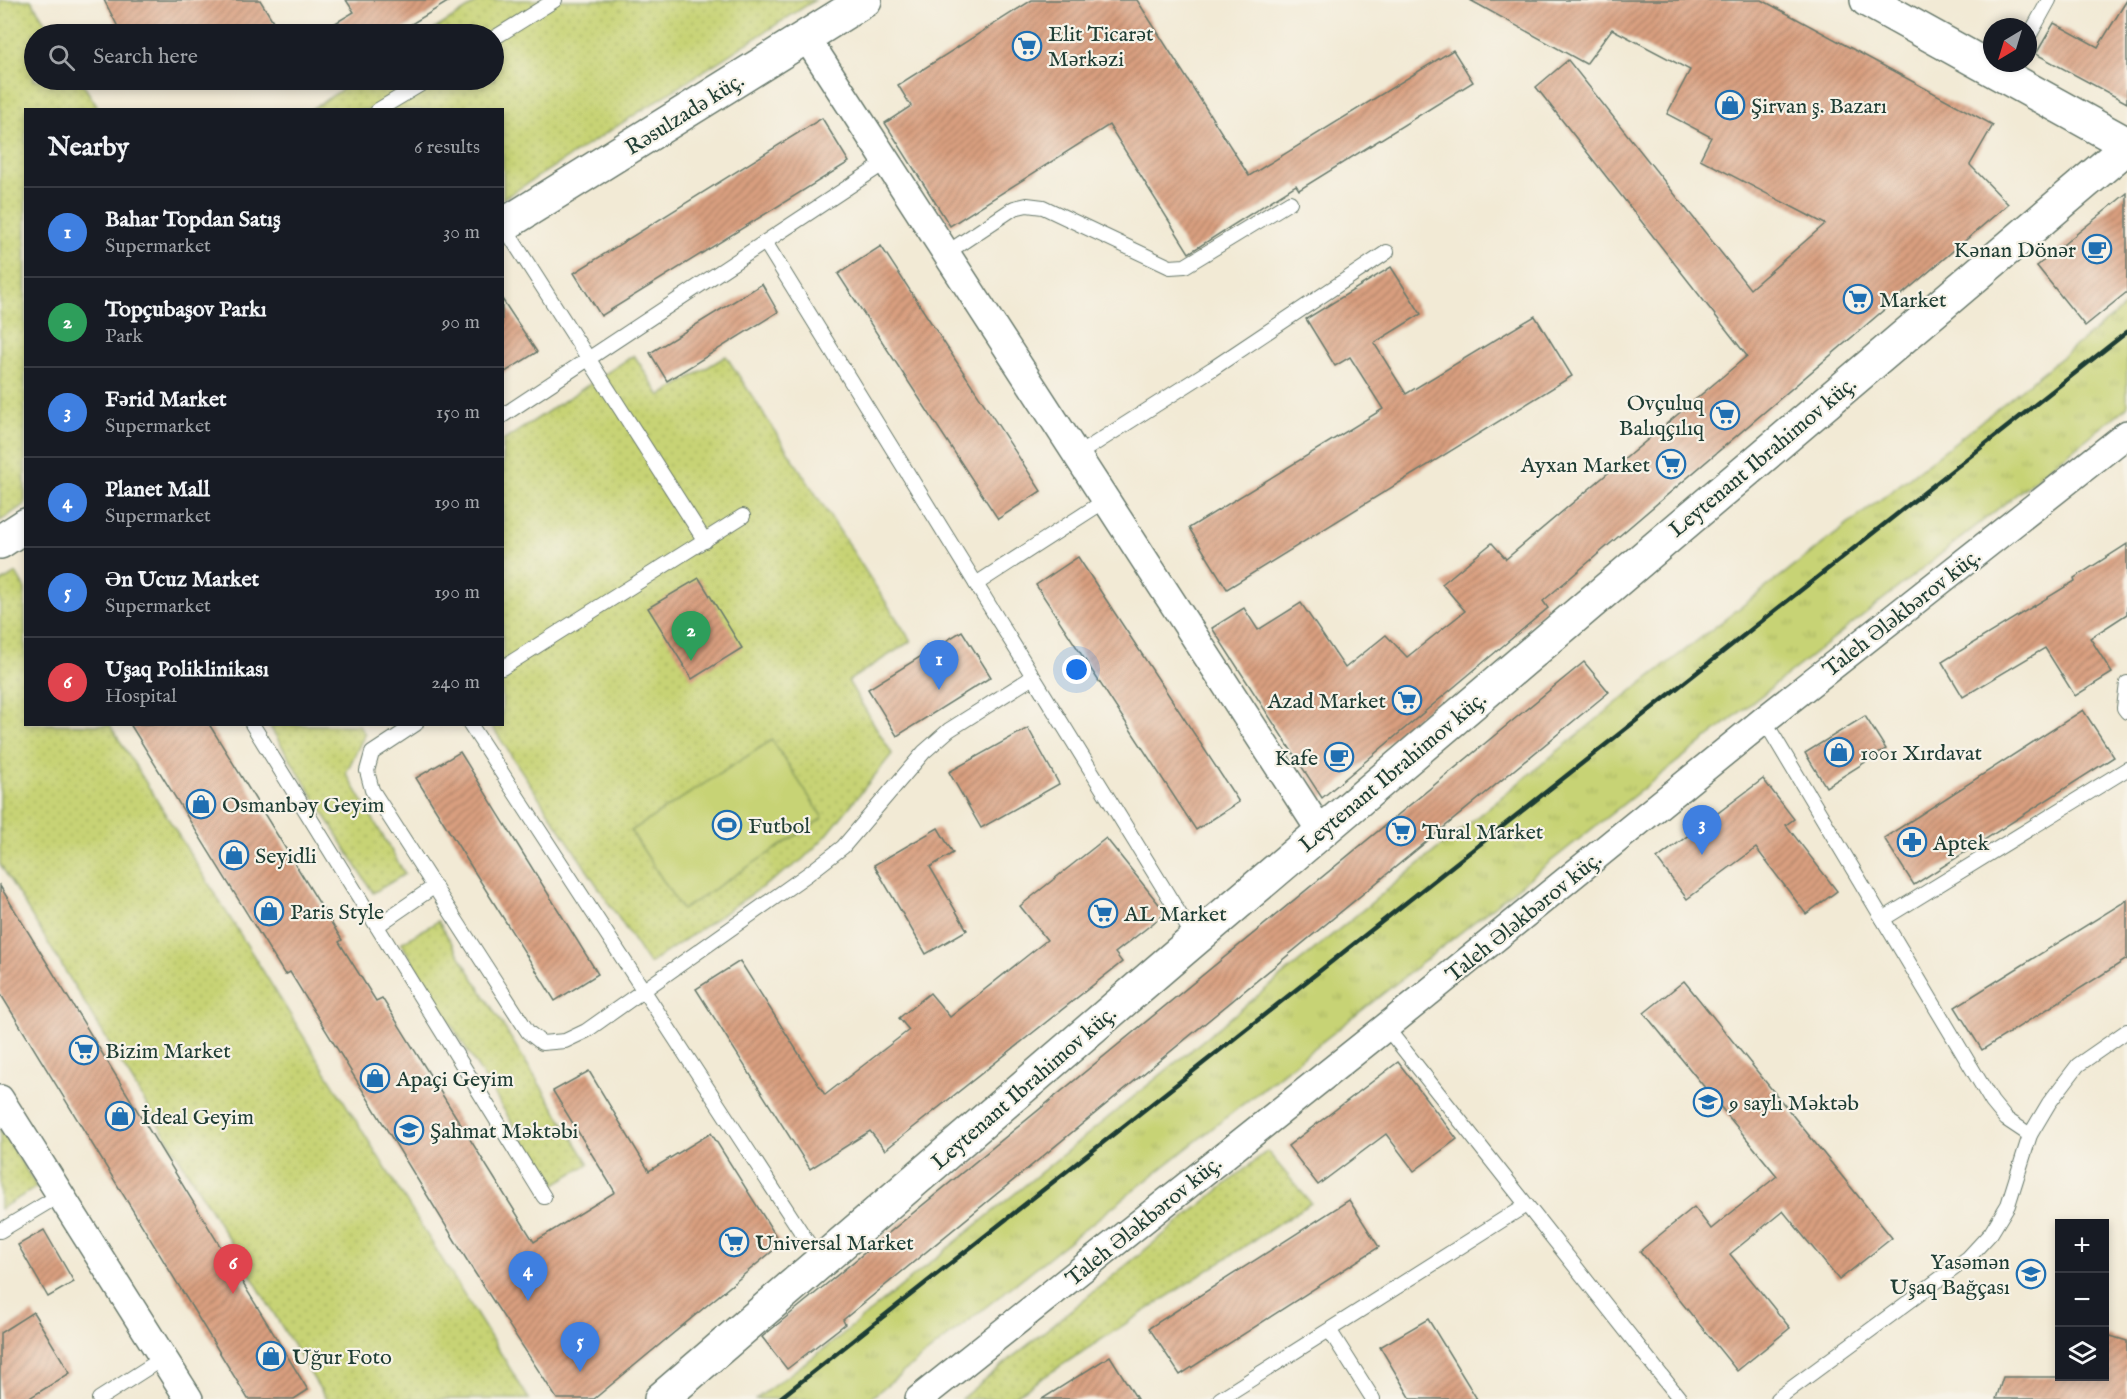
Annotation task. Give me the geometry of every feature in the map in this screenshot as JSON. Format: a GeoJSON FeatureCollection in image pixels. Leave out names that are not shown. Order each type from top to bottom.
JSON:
{"type":"FeatureCollection","features":[{"type":"Feature","properties":{"kind":"street","name":"Rəsulzadə küç."},"geometry":{"type":"LineString","coordinates":[[504,225],[865,0]]}},
{"type":"Feature","properties":{"kind":"street"},"geometry":{"type":"LineString","coordinates":[[1867,0],[1983,56]]}},
{"type":"Feature","properties":{"kind":"street"},"geometry":{"type":"LineString","coordinates":[[806,37],[1321,832]]}},
{"type":"Feature","properties":{"kind":"street"},"geometry":{"type":"LineString","coordinates":[[2014,72],[2127,145]]}},
{"type":"Feature","properties":{"kind":"street","name":"Leytenant Ibrahimov küç."},"geometry":{"type":"LineString","coordinates":[[661,1399],[1195,939],[2127,145]]}},
{"type":"Feature","properties":{"kind":"street","name":"Taleh Ələkbərov küç."},"geometry":{"type":"LineString","coordinates":[[919,1399],[1386,1027],[1764,720],[2127,434]]}},
{"type":"Feature","properties":{"kind":"street"},"geometry":{"type":"LineString","coordinates":[[0,542],[24,526]]}},
{"type":"Feature","properties":{"kind":"street"},"geometry":{"type":"LineString","coordinates":[[0,1099],[189,1399]]}},
{"type":"Feature","properties":{"kind":"lane"},"geometry":{"type":"LineString","coordinates":[[504,32],[555,0]]}},
{"type":"Feature","properties":{"kind":"lane"},"geometry":{"type":"LineString","coordinates":[[2037,22],[2049,0]]}},
{"type":"Feature","properties":{"kind":"lane"},"geometry":{"type":"LineString","coordinates":[[381,108],[411,90]]}},
{"type":"Feature","properties":{"kind":"lane"},"geometry":{"type":"LineString","coordinates":[[504,415],[886,162]]}},
{"type":"Feature","properties":{"kind":"lane"},"geometry":{"type":"LineString","coordinates":[[945,254],[1014,208],[1027,205],[1043,207],[1170,267],[1185,266],[1290,202]]}},
{"type":"Feature","properties":{"kind":"lane"},"geometry":{"type":"LineString","coordinates":[[504,228],[586,360],[705,541]]}},
{"type":"Feature","properties":{"kind":"lane"},"geometry":{"type":"LineString","coordinates":[[765,242],[1195,939]]}},
{"type":"Feature","properties":{"kind":"lane"},"geometry":{"type":"LineString","coordinates":[[1077,455],[1388,252]]}},
{"type":"Feature","properties":{"kind":"lane"},"geometry":{"type":"LineString","coordinates":[[976,584],[1106,500]]}},
{"type":"Feature","properties":{"kind":"lane"},"geometry":{"type":"LineString","coordinates":[[504,668],[742,516]]}},
{"type":"Feature","properties":{"kind":"lane"},"geometry":{"type":"LineString","coordinates":[[413,726],[372,753],[367,771],[372,790],[528,1032],[542,1042],[565,1041],[586,1031],[644,991],[843,847],[924,752],[950,730],[1033,676]]}},
{"type":"Feature","properties":{"kind":"lane"},"geometry":{"type":"LineString","coordinates":[[2127,683],[2124,708],[2127,712]]}},
{"type":"Feature","properties":{"kind":"lane"},"geometry":{"type":"LineString","coordinates":[[1764,720],[1992,1102],[2006,1119],[2030,1135]]}},
{"type":"Feature","properties":{"kind":"lane"},"geometry":{"type":"LineString","coordinates":[[253,726],[544,1197]]}},
{"type":"Feature","properties":{"kind":"lane"},"geometry":{"type":"LineString","coordinates":[[471,726],[820,1261]]}},
{"type":"Feature","properties":{"kind":"lane"},"geometry":{"type":"LineString","coordinates":[[1883,919],[2127,769]]}},
{"type":"Feature","properties":{"kind":"lane"},"geometry":{"type":"LineString","coordinates":[[377,926],[435,886]]}},
{"type":"Feature","properties":{"kind":"lane"},"geometry":{"type":"LineString","coordinates":[[1386,1027],[1680,1399]]}},
{"type":"Feature","properties":{"kind":"lane"},"geometry":{"type":"LineString","coordinates":[[1778,1399],[1968,1258],[1991,1233],[2008,1204],[2030,1135],[2049,1103],[2078,1065],[2127,1031]]}},
{"type":"Feature","properties":{"kind":"lane"},"geometry":{"type":"LineString","coordinates":[[0,1231],[60,1195]]}},
{"type":"Feature","properties":{"kind":"lane"},"geometry":{"type":"LineString","coordinates":[[1220,1399],[1526,1205]]}},
{"type":"Feature","properties":{"kind":"lane"},"geometry":{"type":"LineString","coordinates":[[1330,1331],[1373,1399]]}},
{"type":"Feature","properties":{"kind":"lane"},"geometry":{"type":"LineString","coordinates":[[99,1399],[164,1358]]}},
{"type":"Feature","properties":{"kind":"green space"},"geometry":{"type":"Polygon","coordinates":[[[0,0],[31,0],[47,24],[24,24],[24,90],[87,90],[98,108],[24,108],[24,505],[0,521],[0,0]]]}},
{"type":"Feature","properties":{"kind":"green space"},"geometry":{"type":"Polygon","coordinates":[[[481,0],[815,0],[504,198],[504,108],[313,108],[341,90],[504,90],[504,24],[443,24],[481,0]]]}},
{"type":"Feature","properties":{"kind":"green space"},"geometry":{"type":"Polygon","coordinates":[[[2127,305],[2127,407],[869,1399],[756,1399],[828,1346],[1624,697],[1959,439],[2127,305]]]}},
{"type":"Feature","properties":{"kind":"green space"},"geometry":{"type":"Polygon","coordinates":[[[634,355],[660,396],[726,356],[911,641],[848,681],[892,754],[826,836],[802,860],[649,964],[492,726],[504,726],[504,440],[634,355]]]}},
{"type":"Feature","properties":{"kind":"green space"},"geometry":{"type":"Polygon","coordinates":[[[16,573],[24,587],[24,726],[111,726],[529,1399],[326,1399],[0,864],[0,583],[16,573]]]}},
{"type":"Feature","properties":{"kind":"green space"},"geometry":{"type":"Polygon","coordinates":[[[270,726],[360,726],[365,734],[346,773],[405,874],[373,893],[270,726]]]}},
{"type":"Feature","properties":{"kind":"green space","name":"Futbol"},"geometry":{"type":"Polygon","coordinates":[[[772,740],[823,818],[682,910],[631,831],[772,740]]]}},
{"type":"Feature","properties":{"kind":"green space"},"geometry":{"type":"Polygon","coordinates":[[[438,921],[589,1164],[551,1186],[401,943],[438,921]]]}},
{"type":"Feature","properties":{"kind":"green space"},"geometry":{"type":"Polygon","coordinates":[[[0,1128],[37,1187],[0,1209],[0,1128]]]}},
{"type":"Feature","properties":{"kind":"green space"},"geometry":{"type":"Polygon","coordinates":[[[1267,1151],[1311,1203],[1010,1399],[961,1399],[1267,1151]]]}},
{"type":"Feature","properties":{"kind":"building"},"geometry":{"type":"Polygon","coordinates":[[[104,0],[260,0],[275,24],[116,24],[104,0]]]}},
{"type":"Feature","properties":{"kind":"building"},"geometry":{"type":"Polygon","coordinates":[[[346,0],[451,0],[411,24],[334,24],[354,12],[346,0]]]}},
{"type":"Feature","properties":{"kind":"building"},"geometry":{"type":"Polygon","coordinates":[[[1032,0],[1137,0],[1249,176],[1453,50],[1473,82],[1299,190],[1296,185],[1189,253],[1109,125],[950,226],[885,123],[911,106],[898,85],[1032,0]]]}},
{"type":"Feature","properties":{"kind":"building"},"geometry":{"type":"Polygon","coordinates":[[[1470,0],[1762,0],[1993,125],[1970,165],[2008,204],[1543,601],[1548,608],[1322,798],[1212,628],[1244,608],[1258,630],[1301,603],[1345,668],[1386,635],[1407,657],[1465,611],[1442,584],[1492,543],[1506,559],[1747,356],[1536,87],[1568,60],[1750,289],[1825,224],[1700,159],[1711,137],[1667,114],[1690,70],[1612,29],[1586,64],[1470,0]]]}},
{"type":"Feature","properties":{"kind":"building"},"geometry":{"type":"Polygon","coordinates":[[[2127,0],[2127,103],[2037,55],[2054,23],[2098,47],[2127,0]]]}},
{"type":"Feature","properties":{"kind":"building"},"geometry":{"type":"Polygon","coordinates":[[[822,118],[849,162],[601,316],[574,273],[822,118]]]}},
{"type":"Feature","properties":{"kind":"building"},"geometry":{"type":"Polygon","coordinates":[[[2127,193],[2127,292],[2085,326],[2037,266],[2127,193]]]}},
{"type":"Feature","properties":{"kind":"building"},"geometry":{"type":"Polygon","coordinates":[[[881,246],[1041,491],[998,519],[838,274],[881,246]]]}},
{"type":"Feature","properties":{"kind":"building"},"geometry":{"type":"Polygon","coordinates":[[[1391,267],[1421,314],[1374,343],[1406,394],[1535,316],[1572,376],[1227,589],[1189,528],[1383,409],[1350,357],[1335,366],[1306,319],[1391,267]]]}},
{"type":"Feature","properties":{"kind":"building"},"geometry":{"type":"Polygon","coordinates":[[[762,284],[778,312],[667,381],[650,353],[762,284]]]}},
{"type":"Feature","properties":{"kind":"building"},"geometry":{"type":"Polygon","coordinates":[[[504,302],[537,352],[504,373],[504,302]]]}},
{"type":"Feature","properties":{"kind":"building"},"geometry":{"type":"Polygon","coordinates":[[[2127,544],[2127,614],[2090,638],[2112,673],[2075,696],[2045,648],[1963,697],[1942,662],[2075,581],[2074,578],[2127,544]]]}},
{"type":"Feature","properties":{"kind":"building"},"geometry":{"type":"Polygon","coordinates":[[[1078,557],[1239,802],[1196,830],[1036,585],[1078,557]]]}},
{"type":"Feature","properties":{"kind":"building"},"geometry":{"type":"Polygon","coordinates":[[[699,578],[742,648],[692,679],[648,608],[699,578]]]}},
{"type":"Feature","properties":{"kind":"building"},"geometry":{"type":"Polygon","coordinates":[[[962,631],[991,677],[897,736],[868,689],[962,631]]]}},
{"type":"Feature","properties":{"kind":"building"},"geometry":{"type":"Polygon","coordinates":[[[1584,662],[1609,692],[843,1320],[845,1324],[787,1369],[762,1337],[1584,662]]]}},
{"type":"Feature","properties":{"kind":"building"},"geometry":{"type":"Polygon","coordinates":[[[2083,710],[2114,757],[1914,885],[1884,838],[2083,710]]]}},
{"type":"Feature","properties":{"kind":"building"},"geometry":{"type":"Polygon","coordinates":[[[1865,716],[1886,749],[1826,787],[1805,753],[1865,716]]]}},
{"type":"Feature","properties":{"kind":"building"},"geometry":{"type":"Polygon","coordinates":[[[131,726],[210,726],[342,940],[339,942],[376,1001],[382,998],[534,1242],[615,1192],[553,1091],[589,1071],[649,1171],[711,1133],[781,1244],[594,1399],[557,1399],[473,1270],[290,972],[285,975],[131,726]]]}},
{"type":"Feature","properties":{"kind":"building"},"geometry":{"type":"Polygon","coordinates":[[[1028,728],[1059,784],[981,828],[949,772],[1028,728]]]}},
{"type":"Feature","properties":{"kind":"building"},"geometry":{"type":"Polygon","coordinates":[[[460,752],[598,974],[555,1001],[416,778],[460,752]]]}},
{"type":"Feature","properties":{"kind":"building"},"geometry":{"type":"Polygon","coordinates":[[[1763,779],[1794,819],[1786,825],[1837,891],[1806,914],[1756,848],[1687,899],[1657,859],[1763,779]]]}},
{"type":"Feature","properties":{"kind":"building"},"geometry":{"type":"Polygon","coordinates":[[[938,828],[953,853],[930,867],[967,930],[926,954],[874,865],[938,828]]]}},
{"type":"Feature","properties":{"kind":"building"},"geometry":{"type":"Polygon","coordinates":[[[1106,838],[1166,913],[1115,953],[1122,962],[885,1150],[870,1131],[810,1169],[696,989],[740,961],[825,1095],[909,1030],[899,1018],[930,993],[950,1017],[1047,940],[1020,906],[1106,838]]]}},
{"type":"Feature","properties":{"kind":"building"},"geometry":{"type":"Polygon","coordinates":[[[0,886],[308,1390],[294,1399],[248,1399],[0,993],[0,886]]]}},
{"type":"Feature","properties":{"kind":"building"},"geometry":{"type":"Polygon","coordinates":[[[2127,900],[2127,959],[1982,1050],[1955,1007],[2127,900]]]}},
{"type":"Feature","properties":{"kind":"building"},"geometry":{"type":"Polygon","coordinates":[[[1684,981],[1892,1238],[1839,1280],[1783,1211],[1730,1254],[1790,1328],[1737,1371],[1640,1251],[1694,1207],[1711,1229],[1777,1176],[1644,1013],[1684,981]]]}},
{"type":"Feature","properties":{"kind":"building"},"geometry":{"type":"Polygon","coordinates":[[[1398,1062],[1457,1139],[1414,1171],[1386,1134],[1318,1185],[1288,1146],[1398,1062]]]}},
{"type":"Feature","properties":{"kind":"building"},"geometry":{"type":"Polygon","coordinates":[[[1349,1200],[1379,1247],[1180,1375],[1149,1328],[1349,1200]]]}},
{"type":"Feature","properties":{"kind":"building"},"geometry":{"type":"Polygon","coordinates":[[[44,1230],[74,1282],[48,1297],[18,1245],[44,1230]]]}},
{"type":"Feature","properties":{"kind":"building"},"geometry":{"type":"Polygon","coordinates":[[[33,1312],[70,1373],[28,1399],[0,1399],[0,1333],[33,1312]]]}},
{"type":"Feature","properties":{"kind":"building"},"geometry":{"type":"Polygon","coordinates":[[[1428,1319],[1477,1399],[1411,1399],[1380,1347],[1428,1319]]]}},
{"type":"Feature","properties":{"kind":"building"},"geometry":{"type":"Polygon","coordinates":[[[2109,1336],[2127,1341],[2127,1399],[1996,1399],[2003,1377],[2055,1377],[2055,1381],[2109,1381],[2109,1336]]]}},
{"type":"Feature","properties":{"kind":"building"},"geometry":{"type":"Polygon","coordinates":[[[1110,1356],[1137,1399],[1042,1399],[1110,1356]]]}},
{"type":"Feature","properties":{"kind":"railway"},"geometry":{"type":"LineString","coordinates":[[779,1399],[2127,332]]}},
{"type":"Feature","properties":{"kind":"place","name":"Elit Ticarət Mərkəzi"},"geometry":{"type":"Point","coordinates":[1027,46]}},
{"type":"Feature","properties":{"kind":"place","name":"Şirvan ş. Bazarı"},"geometry":{"type":"Point","coordinates":[1730,105]}},
{"type":"Feature","properties":{"kind":"place","name":"Kənan Dönər"},"geometry":{"type":"Point","coordinates":[2097,249]}},
{"type":"Feature","properties":{"kind":"place","name":"Market"},"geometry":{"type":"Point","coordinates":[1858,299]}},
{"type":"Feature","properties":{"kind":"place","name":"Ovçuluq Balıqçılıq"},"geometry":{"type":"Point","coordinates":[1725,415]}},
{"type":"Feature","properties":{"kind":"place","name":"Ayxan Market"},"geometry":{"type":"Point","coordinates":[1671,464]}},
{"type":"Feature","properties":{"kind":"place","name":"Topçubaşov Parkı"},"geometry":{"type":"Point","coordinates":[691,661]}},
{"type":"Feature","properties":{"kind":"place","name":"Bahar Topdan Satış"},"geometry":{"type":"Point","coordinates":[939,690]}},
{"type":"Feature","properties":{"kind":"place","name":"Azad Market"},"geometry":{"type":"Point","coordinates":[1407,700]}},
{"type":"Feature","properties":{"kind":"place","name":"1001 Xırdavat"},"geometry":{"type":"Point","coordinates":[1839,752]}},
{"type":"Feature","properties":{"kind":"place","name":"Kafe"},"geometry":{"type":"Point","coordinates":[1339,757]}},
{"type":"Feature","properties":{"kind":"place","name":"Osmanbəy Geyim"},"geometry":{"type":"Point","coordinates":[201,804]}},
{"type":"Feature","properties":{"kind":"place","name":"Futbol"},"geometry":{"type":"Point","coordinates":[727,825]}},
{"type":"Feature","properties":{"kind":"place","name":"Tural Market"},"geometry":{"type":"Point","coordinates":[1401,831]}},
{"type":"Feature","properties":{"kind":"place","name":"Aptek"},"geometry":{"type":"Point","coordinates":[1912,842]}},
{"type":"Feature","properties":{"kind":"place","name":"Seyidli"},"geometry":{"type":"Point","coordinates":[234,855]}},
{"type":"Feature","properties":{"kind":"place","name":"Fərid Market"},"geometry":{"type":"Point","coordinates":[1702,855]}},
{"type":"Feature","properties":{"kind":"place","name":"Paris Style"},"geometry":{"type":"Point","coordinates":[269,911]}},
{"type":"Feature","properties":{"kind":"place","name":"AL Market"},"geometry":{"type":"Point","coordinates":[1103,913]}},
{"type":"Feature","properties":{"kind":"place","name":"Bizim Market"},"geometry":{"type":"Point","coordinates":[84,1050]}},
{"type":"Feature","properties":{"kind":"place","name":"Apaçi Geyim"},"geometry":{"type":"Point","coordinates":[375,1078]}},
{"type":"Feature","properties":{"kind":"place","name":"9 saylı Məktəb"},"geometry":{"type":"Point","coordinates":[1708,1102]}},
{"type":"Feature","properties":{"kind":"place","name":"İdeal Geyim"},"geometry":{"type":"Point","coordinates":[120,1116]}},
{"type":"Feature","properties":{"kind":"place","name":"Şahmat Məktəbi"},"geometry":{"type":"Point","coordinates":[409,1130]}},
{"type":"Feature","properties":{"kind":"place","name":"Universal Market"},"geometry":{"type":"Point","coordinates":[734,1242]}},
{"type":"Feature","properties":{"kind":"place","name":"Yasəmən Uşaq Bağçası"},"geometry":{"type":"Point","coordinates":[2031,1274]}},
{"type":"Feature","properties":{"kind":"place","name":"Uşaq Poliklinikası"},"geometry":{"type":"Point","coordinates":[233,1294]}},
{"type":"Feature","properties":{"kind":"place","name":"Planet Mall"},"geometry":{"type":"Point","coordinates":[528,1301]}},
{"type":"Feature","properties":{"kind":"place","name":"Uğur Foto"},"geometry":{"type":"Point","coordinates":[271,1356]}},
{"type":"Feature","properties":{"kind":"place","name":"Ən Ucuz Market"},"geometry":{"type":"Point","coordinates":[580,1372]}}]}
